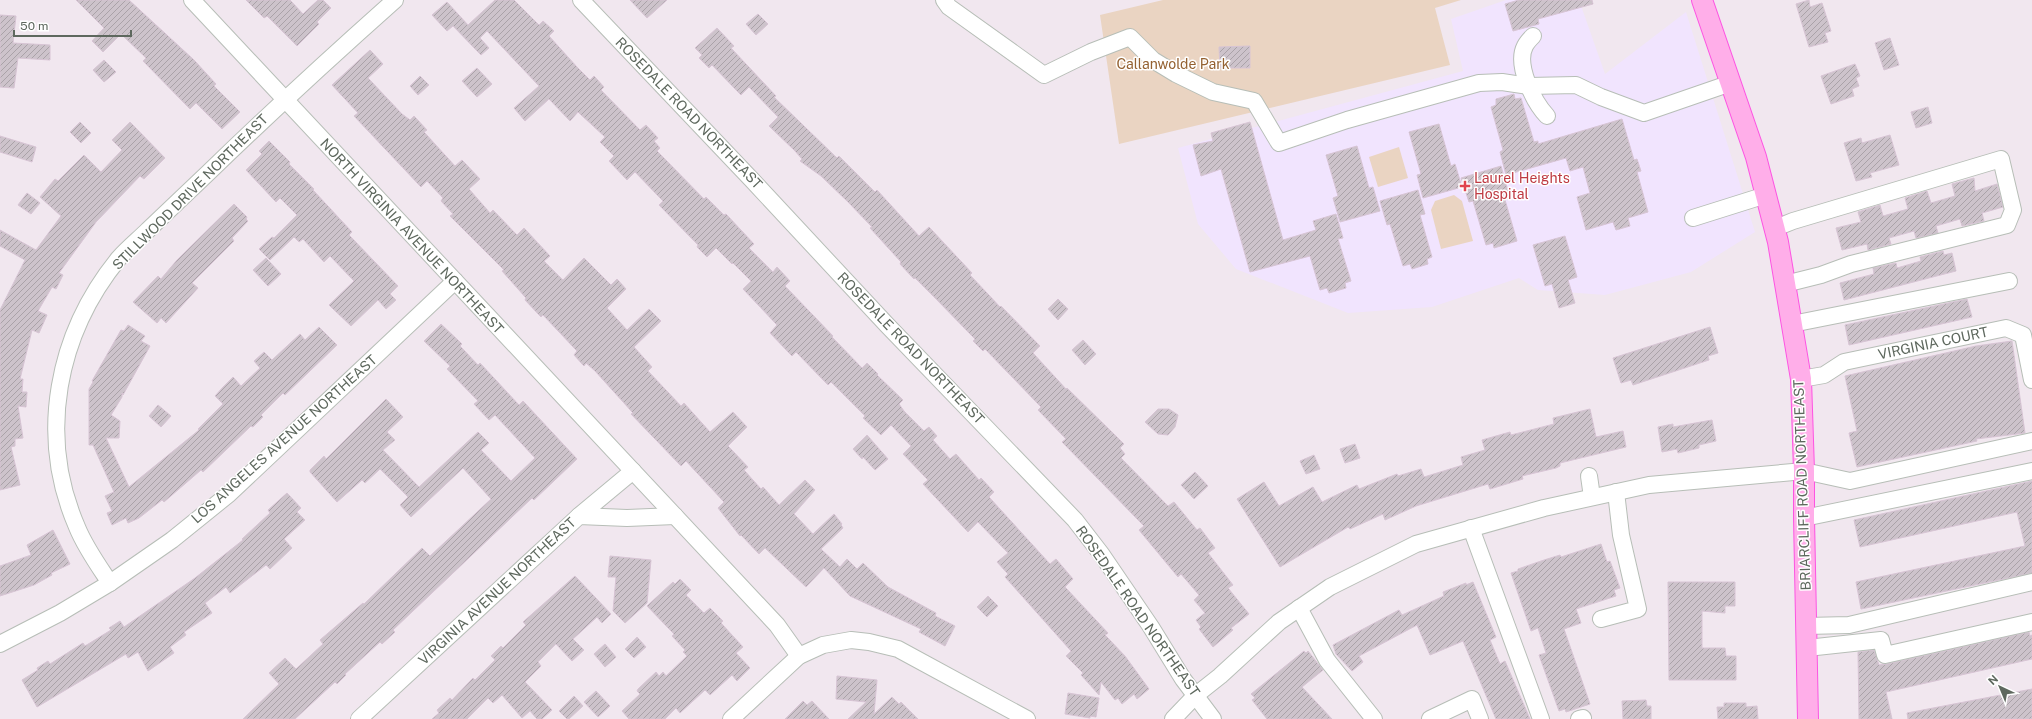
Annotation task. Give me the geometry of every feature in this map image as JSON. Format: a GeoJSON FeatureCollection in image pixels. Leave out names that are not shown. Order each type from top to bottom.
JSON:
{"type":"FeatureCollection","features":[{"type":"Feature","properties":{"kind":"main road","name":"BRIARCLIFF ROAD NORTHEAST"},"geometry":{"type":"LineString","coordinates":[[1702,0],[1756,157],[1773,229],[1778,242],[1792,324],[1800,379],[1804,471],[1808,719]]}},
{"type":"Feature","properties":{"kind":"street","name":"NORTH VIRGINIA AVENUE NORTHEAST"},"geometry":{"type":"LineString","coordinates":[[192,0],[675,516]]}},
{"type":"Feature","properties":{"kind":"street","name":"STILLWOOD DRIVE NORTHEAST"},"geometry":{"type":"LineString","coordinates":[[110,583],[90,554],[76,526],[66,497],[59,467],[56,432],[57,401],[62,370],[71,340],[92,296],[120,257],[284,99],[395,0]]}},
{"type":"Feature","properties":{"kind":"street","name":"ROSEDALE ROAD NORTHEAST"},"geometry":{"type":"LineString","coordinates":[[581,0],[887,324],[1075,520],[1102,555],[1151,627],[1183,679],[1213,719]]}},
{"type":"Feature","properties":{"kind":"street"},"geometry":{"type":"LineString","coordinates":[[944,0],[949,7],[1044,75],[1091,52],[1130,37],[1153,60],[1176,74],[1213,92],[1254,101],[1279,143],[1478,78],[1529,86],[1551,84],[1576,85],[1601,97],[1644,113],[1731,83]]}},
{"type":"Feature","properties":{"kind":"street"},"geometry":{"type":"LineString","coordinates":[[1533,36],[1524,46],[1522,64],[1529,86],[1540,108],[1547,116]]}},
{"type":"Feature","properties":{"kind":"street"},"geometry":{"type":"LineString","coordinates":[[1773,229],[1793,221],[2001,158],[2013,210],[2007,225],[1851,264],[1821,275],[1786,284]]}},
{"type":"Feature","properties":{"kind":"street"},"geometry":{"type":"LineString","coordinates":[[1693,218],[1766,195]]}},
{"type":"Feature","properties":{"kind":"street","name":"LOS ANGELES AVENUE NORTHEAST"},"geometry":{"type":"LineString","coordinates":[[0,644],[60,613],[110,583],[172,540],[229,494],[455,281]]}},
{"type":"Feature","properties":{"kind":"street"},"geometry":{"type":"LineString","coordinates":[[1792,324],[2009,281]]}},
{"type":"Feature","properties":{"kind":"street","name":"VIRGINIA COURT"},"geometry":{"type":"LineString","coordinates":[[1800,379],[1824,375],[1844,362],[2006,328],[2023,335],[2032,380]]}},
{"type":"Feature","properties":{"kind":"street"},"geometry":{"type":"LineString","coordinates":[[1173,719],[1196,695],[1220,676],[1278,622],[1330,587],[1416,544],[1544,508],[1649,486],[1804,471],[1850,481],[2032,441]]}},
{"type":"Feature","properties":{"kind":"street"},"geometry":{"type":"LineString","coordinates":[[579,516],[632,471]]}},
{"type":"Feature","properties":{"kind":"street"},"geometry":{"type":"LineString","coordinates":[[1804,518],[2032,471]]}},
{"type":"Feature","properties":{"kind":"street"},"geometry":{"type":"LineString","coordinates":[[1589,476],[1592,497]]}},
{"type":"Feature","properties":{"kind":"street"},"geometry":{"type":"LineString","coordinates":[[1601,619],[1638,609],[1621,535],[1616,492]]}},
{"type":"Feature","properties":{"kind":"street","name":"VIRGINIA AVENUE NORTHEAST"},"geometry":{"type":"LineString","coordinates":[[359,719],[579,516],[627,518],[675,516]]}},
{"type":"Feature","properties":{"kind":"street"},"geometry":{"type":"LineString","coordinates":[[675,516],[777,625],[800,656]]}},
{"type":"Feature","properties":{"kind":"street"},"geometry":{"type":"LineString","coordinates":[[1471,528],[1541,719]]}},
{"type":"Feature","properties":{"kind":"street"},"geometry":{"type":"LineString","coordinates":[[1806,626],[1849,625],[2032,582]]}},
{"type":"Feature","properties":{"kind":"street"},"geometry":{"type":"LineString","coordinates":[[1299,608],[1327,660],[1374,719]]}},
{"type":"Feature","properties":{"kind":"street"},"geometry":{"type":"LineString","coordinates":[[1807,648],[1881,640],[1885,655],[2032,622]]}},
{"type":"Feature","properties":{"kind":"street"},"geometry":{"type":"LineString","coordinates":[[731,719],[800,656],[823,645],[851,640],[869,642],[898,649],[1027,719]]}},
{"type":"Feature","properties":{"kind":"street"},"geometry":{"type":"LineString","coordinates":[[1430,719],[1472,699],[1480,719]]}},
{"type":"Feature","properties":{"kind":"shaded area","name":"Laurel Heights Hospital"},"geometry":{"type":"Polygon","coordinates":[[[1506,0],[1579,0],[1605,74],[1686,12],[1755,232],[1691,272],[1605,295],[1538,290],[1519,278],[1432,307],[1348,313],[1236,269],[1198,224],[1178,148],[1463,71],[1451,19],[1506,0]]]}},
{"type":"Feature","properties":{"kind":"green space","name":"Callanwolde Park"},"geometry":{"type":"Polygon","coordinates":[[[1163,0],[1461,0],[1435,8],[1450,65],[1119,144],[1100,15],[1163,0]]]}},
{"type":"Feature","properties":{"kind":"green space"},"geometry":{"type":"Polygon","coordinates":[[[1399,147],[1408,178],[1378,187],[1369,157],[1399,147]]]}},
{"type":"Feature","properties":{"kind":"green space"},"geometry":{"type":"Polygon","coordinates":[[[1454,195],[1462,201],[1473,241],[1441,249],[1431,210],[1435,201],[1454,195]]]}},
{"type":"Feature","properties":{"kind":"building"},"geometry":{"type":"Polygon","coordinates":[[[76,0],[129,0],[194,60],[216,84],[214,86],[240,112],[222,129],[196,103],[190,109],[143,61],[146,58],[121,34],[103,52],[92,41],[104,28],[76,0]]]}},
{"type":"Feature","properties":{"kind":"building"},"geometry":{"type":"Polygon","coordinates":[[[246,0],[290,0],[303,14],[318,0],[323,0],[331,8],[317,22],[319,24],[297,46],[267,16],[264,18],[246,0]]]}},
{"type":"Feature","properties":{"kind":"building"},"geometry":{"type":"Polygon","coordinates":[[[495,0],[514,0],[539,25],[543,21],[554,31],[549,36],[577,67],[590,80],[594,76],[604,87],[601,90],[640,130],[646,125],[658,138],[654,141],[660,148],[657,151],[704,199],[706,197],[724,215],[726,214],[754,244],[749,248],[773,272],[777,267],[790,281],[785,286],[833,336],[832,337],[862,368],[867,363],[878,374],[877,375],[903,400],[899,404],[904,411],[924,431],[929,427],[937,436],[933,440],[950,459],[956,454],[979,480],[981,478],[994,492],[989,497],[1050,564],[1056,559],[1073,579],[1065,587],[1108,633],[1105,635],[1125,656],[1149,689],[1137,699],[1134,694],[1122,704],[1118,698],[1115,700],[1101,682],[1099,695],[1081,675],[1083,673],[1066,656],[1071,651],[1005,577],[1008,574],[997,562],[1008,553],[978,522],[968,532],[923,484],[928,480],[903,454],[911,446],[891,425],[881,435],[863,418],[865,416],[831,382],[828,385],[796,352],[792,356],[770,333],[777,325],[743,289],[751,281],[716,248],[707,257],[697,247],[698,245],[659,205],[663,201],[635,172],[627,180],[609,161],[614,156],[600,142],[605,137],[578,112],[570,121],[549,99],[525,121],[514,108],[539,86],[487,31],[480,38],[489,48],[481,55],[453,26],[447,31],[432,15],[447,2],[468,25],[495,0]]]}},
{"type":"Feature","properties":{"kind":"building"},"geometry":{"type":"Polygon","coordinates":[[[630,0],[667,0],[647,18],[630,0]]]}},
{"type":"Feature","properties":{"kind":"building"},"geometry":{"type":"Polygon","coordinates":[[[1519,0],[1592,0],[1593,4],[1538,19],[1539,24],[1513,31],[1505,4],[1519,0]]]}},
{"type":"Feature","properties":{"kind":"building"},"geometry":{"type":"Polygon","coordinates":[[[1809,0],[1810,7],[1822,3],[1831,31],[1825,33],[1828,42],[1809,47],[1796,4],[1809,0]]]}},
{"type":"Feature","properties":{"kind":"building"},"geometry":{"type":"Polygon","coordinates":[[[758,14],[768,24],[756,35],[746,24],[758,14]]]}},
{"type":"Feature","properties":{"kind":"building"},"geometry":{"type":"Polygon","coordinates":[[[0,15],[16,16],[13,43],[50,45],[50,60],[18,58],[14,88],[0,87],[0,15]]]}},
{"type":"Feature","properties":{"kind":"building"},"geometry":{"type":"Polygon","coordinates":[[[717,28],[734,46],[731,48],[776,96],[774,97],[837,158],[839,156],[875,192],[877,190],[919,236],[929,227],[972,273],[970,275],[1040,346],[1033,353],[1066,389],[1067,388],[1124,444],[1120,448],[1125,454],[1121,458],[1168,506],[1174,502],[1197,530],[1200,528],[1215,548],[1208,553],[1233,585],[1228,588],[1249,614],[1231,628],[1233,630],[1213,647],[1199,629],[1201,627],[1196,620],[1205,613],[1194,600],[1199,595],[1181,574],[1178,577],[1139,530],[1144,526],[1062,442],[1066,439],[1038,410],[1041,407],[985,349],[983,351],[973,341],[975,339],[915,278],[914,279],[900,264],[901,262],[870,228],[872,227],[848,202],[821,176],[800,161],[802,159],[795,151],[769,126],[778,117],[749,87],[741,95],[712,65],[709,68],[699,58],[702,55],[695,48],[717,28]]]}},
{"type":"Feature","properties":{"kind":"building"},"geometry":{"type":"Polygon","coordinates":[[[1890,38],[1899,65],[1884,70],[1875,43],[1890,38]]]}},
{"type":"Feature","properties":{"kind":"building"},"geometry":{"type":"Polygon","coordinates":[[[1250,46],[1250,68],[1220,68],[1219,47],[1250,46]]]}},
{"type":"Feature","properties":{"kind":"building"},"geometry":{"type":"Polygon","coordinates":[[[370,50],[383,64],[368,78],[402,114],[410,120],[414,116],[427,130],[424,132],[455,166],[462,160],[480,179],[469,189],[490,213],[493,210],[517,235],[524,228],[550,256],[544,261],[563,280],[584,258],[611,285],[617,279],[626,289],[607,308],[627,330],[649,309],[661,321],[634,347],[652,367],[648,371],[681,406],[684,403],[710,432],[733,412],[747,427],[728,446],[748,467],[744,470],[761,489],[763,487],[779,505],[805,480],[815,490],[794,514],[813,534],[834,514],[842,524],[841,525],[843,528],[821,549],[840,567],[847,559],[857,569],[863,563],[888,587],[936,613],[935,616],[955,626],[945,646],[919,632],[921,629],[850,596],[824,568],[806,587],[765,548],[759,554],[741,535],[740,536],[718,508],[724,502],[686,461],[681,466],[631,414],[633,413],[595,371],[586,363],[584,366],[574,355],[577,351],[543,315],[541,317],[525,300],[526,298],[502,271],[504,270],[450,216],[453,214],[441,201],[443,198],[427,181],[421,187],[354,116],[358,113],[332,85],[370,50]]]}},
{"type":"Feature","properties":{"kind":"building"},"geometry":{"type":"Polygon","coordinates":[[[104,60],[116,72],[104,82],[93,70],[104,60]]]}},
{"type":"Feature","properties":{"kind":"building"},"geometry":{"type":"Polygon","coordinates":[[[1855,64],[1860,76],[1856,78],[1859,86],[1852,89],[1854,96],[1831,104],[1821,76],[1855,64]]]}},
{"type":"Feature","properties":{"kind":"building"},"geometry":{"type":"Polygon","coordinates":[[[477,68],[492,84],[477,97],[462,81],[477,68]]]}},
{"type":"Feature","properties":{"kind":"building"},"geometry":{"type":"Polygon","coordinates":[[[420,76],[429,85],[418,95],[410,86],[420,76]]]}},
{"type":"Feature","properties":{"kind":"building"},"geometry":{"type":"Polygon","coordinates":[[[1514,94],[1515,99],[1521,98],[1534,142],[1538,141],[1538,144],[1622,119],[1634,160],[1637,159],[1641,171],[1637,172],[1648,212],[1628,218],[1630,226],[1616,230],[1613,222],[1586,230],[1577,197],[1590,193],[1583,167],[1570,171],[1566,158],[1506,175],[1500,152],[1503,150],[1491,107],[1496,105],[1496,99],[1514,94]]]}},
{"type":"Feature","properties":{"kind":"building"},"geometry":{"type":"Polygon","coordinates":[[[1928,107],[1932,123],[1916,128],[1911,112],[1928,107]]]}},
{"type":"Feature","properties":{"kind":"building"},"geometry":{"type":"Polygon","coordinates":[[[80,122],[91,133],[81,143],[70,132],[80,122]]]}},
{"type":"Feature","properties":{"kind":"building"},"geometry":{"type":"Polygon","coordinates":[[[130,122],[165,158],[144,179],[140,176],[96,222],[59,273],[63,275],[56,289],[52,287],[38,311],[47,315],[39,333],[32,330],[20,379],[23,379],[22,392],[27,392],[26,407],[18,406],[23,438],[15,439],[15,446],[11,447],[20,485],[0,490],[0,310],[25,260],[0,246],[0,230],[36,250],[61,216],[40,197],[55,179],[58,181],[84,155],[101,172],[122,150],[112,140],[130,122]]]}},
{"type":"Feature","properties":{"kind":"building"},"geometry":{"type":"Polygon","coordinates":[[[1250,122],[1283,240],[1316,230],[1313,221],[1336,214],[1343,238],[1338,239],[1351,281],[1345,283],[1346,288],[1329,293],[1327,288],[1320,290],[1310,256],[1250,272],[1221,169],[1201,176],[1193,145],[1213,141],[1211,133],[1250,122]]]}},
{"type":"Feature","properties":{"kind":"building"},"geometry":{"type":"Polygon","coordinates":[[[1439,124],[1451,166],[1455,164],[1462,187],[1423,198],[1417,175],[1421,174],[1409,132],[1439,124]]]}},
{"type":"Feature","properties":{"kind":"building"},"geometry":{"type":"Polygon","coordinates":[[[1890,135],[1899,165],[1870,173],[1872,177],[1856,181],[1844,143],[1861,138],[1862,143],[1890,135]]]}},
{"type":"Feature","properties":{"kind":"building"},"geometry":{"type":"Polygon","coordinates":[[[0,136],[36,147],[32,162],[0,152],[0,136]]]}},
{"type":"Feature","properties":{"kind":"building"},"geometry":{"type":"Polygon","coordinates":[[[269,141],[290,162],[289,164],[314,189],[313,190],[352,232],[349,235],[398,286],[390,294],[396,300],[386,309],[378,300],[351,326],[329,305],[354,281],[330,256],[324,262],[303,239],[299,242],[294,237],[270,260],[259,249],[272,237],[274,238],[297,215],[280,198],[276,202],[246,170],[262,154],[259,151],[269,141]]]}},
{"type":"Feature","properties":{"kind":"building"},"geometry":{"type":"Polygon","coordinates":[[[1357,146],[1369,188],[1373,187],[1380,211],[1340,222],[1333,198],[1338,196],[1326,155],[1357,146]]]}},
{"type":"Feature","properties":{"kind":"building"},"geometry":{"type":"Polygon","coordinates":[[[1501,166],[1508,191],[1503,193],[1517,241],[1494,248],[1493,243],[1486,245],[1473,201],[1469,202],[1461,178],[1501,166]]]}},
{"type":"Feature","properties":{"kind":"building"},"geometry":{"type":"Polygon","coordinates":[[[1974,178],[1975,191],[1997,184],[2003,207],[1982,213],[1984,221],[1962,226],[1960,219],[1936,226],[1938,233],[1916,238],[1914,231],[1889,238],[1891,244],[1868,250],[1867,244],[1842,250],[1836,228],[1861,222],[1858,212],[1880,205],[1883,216],[1908,209],[1905,198],[1927,191],[1931,203],[1955,196],[1952,184],[1974,178]]]}},
{"type":"Feature","properties":{"kind":"building"},"geometry":{"type":"Polygon","coordinates":[[[1418,190],[1425,214],[1420,215],[1432,257],[1427,259],[1428,264],[1412,269],[1410,264],[1403,266],[1390,224],[1387,225],[1380,201],[1418,190]]]}},
{"type":"Feature","properties":{"kind":"building"},"geometry":{"type":"Polygon","coordinates":[[[27,193],[40,203],[31,214],[18,205],[27,193]]]}},
{"type":"Feature","properties":{"kind":"building"},"geometry":{"type":"Polygon","coordinates":[[[234,204],[247,217],[246,219],[248,221],[232,238],[234,241],[192,283],[198,288],[166,323],[161,318],[157,323],[133,302],[158,276],[161,279],[177,260],[234,204]]]}},
{"type":"Feature","properties":{"kind":"building"},"geometry":{"type":"Polygon","coordinates":[[[1565,236],[1577,277],[1568,280],[1575,303],[1559,308],[1552,284],[1545,286],[1533,245],[1565,236]]]}},
{"type":"Feature","properties":{"kind":"building"},"geometry":{"type":"Polygon","coordinates":[[[1943,251],[1944,255],[1952,253],[1956,271],[1844,300],[1840,283],[1874,274],[1873,268],[1896,263],[1897,268],[1921,261],[1920,257],[1943,251]]]}},
{"type":"Feature","properties":{"kind":"building"},"geometry":{"type":"Polygon","coordinates":[[[266,258],[281,274],[268,286],[253,270],[266,258]]]}},
{"type":"Feature","properties":{"kind":"building"},"geometry":{"type":"Polygon","coordinates":[[[1058,299],[1068,309],[1058,320],[1048,309],[1058,299]]]}},
{"type":"Feature","properties":{"kind":"building"},"geometry":{"type":"Polygon","coordinates":[[[1967,299],[1972,317],[1849,345],[1845,325],[1967,299]]]}},
{"type":"Feature","properties":{"kind":"building"},"geometry":{"type":"Polygon","coordinates":[[[441,324],[462,344],[460,346],[478,365],[480,363],[519,405],[523,401],[577,459],[534,500],[532,498],[393,630],[395,632],[382,644],[380,642],[345,674],[346,675],[337,684],[335,682],[295,719],[243,719],[279,684],[269,673],[285,658],[296,669],[323,644],[320,640],[363,603],[364,604],[422,548],[430,556],[491,499],[463,468],[411,517],[400,505],[408,497],[380,469],[365,483],[362,480],[337,502],[310,472],[310,470],[324,456],[326,459],[386,399],[403,417],[387,432],[395,440],[383,450],[419,487],[478,432],[489,443],[481,450],[511,481],[535,458],[495,415],[489,420],[474,404],[478,401],[447,369],[450,366],[424,341],[441,324]]]}},
{"type":"Feature","properties":{"kind":"building"},"geometry":{"type":"Polygon","coordinates":[[[128,325],[145,336],[141,341],[150,346],[123,395],[122,393],[122,397],[111,415],[120,421],[119,438],[106,438],[129,487],[199,430],[198,429],[223,404],[215,396],[233,377],[241,386],[260,368],[254,361],[264,352],[272,360],[300,334],[305,340],[319,327],[337,345],[285,395],[283,393],[261,415],[263,417],[253,427],[251,426],[203,472],[201,470],[164,502],[162,500],[139,518],[128,523],[126,518],[112,525],[107,513],[112,511],[105,496],[114,492],[93,445],[89,445],[89,389],[121,330],[124,331],[128,325]]]}},
{"type":"Feature","properties":{"kind":"building"},"geometry":{"type":"Polygon","coordinates":[[[1710,327],[1718,353],[1708,356],[1709,360],[1633,385],[1631,380],[1621,383],[1613,358],[1710,327]]]}},
{"type":"Feature","properties":{"kind":"building"},"geometry":{"type":"Polygon","coordinates":[[[1083,340],[1096,354],[1085,365],[1072,350],[1083,340]]]}},
{"type":"Feature","properties":{"kind":"building"},"geometry":{"type":"Polygon","coordinates":[[[2012,341],[2025,433],[1976,439],[1977,441],[1857,467],[1849,433],[1857,431],[1845,376],[1976,346],[2012,341]]]}},
{"type":"Feature","properties":{"kind":"building"},"geometry":{"type":"Polygon","coordinates":[[[158,405],[171,416],[161,427],[149,416],[158,405]]]}},
{"type":"Feature","properties":{"kind":"building"},"geometry":{"type":"Polygon","coordinates":[[[1158,409],[1169,409],[1178,415],[1175,427],[1168,435],[1158,434],[1145,422],[1158,409]]]}},
{"type":"Feature","properties":{"kind":"building"},"geometry":{"type":"Polygon","coordinates":[[[1590,409],[1596,437],[1623,431],[1626,447],[1560,463],[1560,466],[1556,468],[1522,476],[1523,479],[1490,489],[1488,484],[1416,506],[1385,520],[1383,514],[1350,529],[1348,527],[1280,567],[1237,499],[1264,482],[1279,506],[1313,487],[1322,502],[1357,485],[1359,489],[1397,474],[1398,476],[1421,469],[1424,477],[1463,465],[1461,457],[1485,450],[1482,440],[1510,432],[1511,435],[1554,424],[1553,418],[1590,409]]]}},
{"type":"Feature","properties":{"kind":"building"},"geometry":{"type":"Polygon","coordinates":[[[1712,420],[1716,441],[1699,445],[1699,448],[1678,453],[1677,449],[1662,452],[1658,427],[1673,424],[1673,427],[1712,420]]]}},
{"type":"Feature","properties":{"kind":"building"},"geometry":{"type":"Polygon","coordinates":[[[867,435],[888,459],[875,470],[853,449],[867,435]]]}},
{"type":"Feature","properties":{"kind":"building"},"geometry":{"type":"Polygon","coordinates":[[[1355,444],[1360,458],[1345,463],[1340,449],[1355,444]]]}},
{"type":"Feature","properties":{"kind":"building"},"geometry":{"type":"Polygon","coordinates":[[[1314,455],[1320,469],[1306,474],[1300,461],[1314,455]]]}},
{"type":"Feature","properties":{"kind":"building"},"geometry":{"type":"Polygon","coordinates":[[[1195,472],[1208,486],[1194,499],[1181,485],[1195,472]]]}},
{"type":"Feature","properties":{"kind":"building"},"geometry":{"type":"Polygon","coordinates":[[[2032,481],[2032,573],[1861,609],[1856,582],[2025,546],[2017,512],[1860,547],[1854,520],[2032,481]]]}},
{"type":"Feature","properties":{"kind":"building"},"geometry":{"type":"Polygon","coordinates":[[[287,493],[301,508],[297,512],[305,520],[284,539],[292,548],[270,569],[266,565],[230,593],[226,587],[205,603],[212,613],[184,632],[186,635],[170,647],[174,653],[148,671],[138,652],[128,658],[126,654],[37,707],[22,680],[38,670],[37,668],[48,661],[50,664],[83,643],[85,646],[111,630],[109,628],[120,621],[124,627],[195,578],[243,540],[242,539],[270,513],[268,510],[287,493]]]}},
{"type":"Feature","properties":{"kind":"building"},"geometry":{"type":"Polygon","coordinates":[[[53,530],[70,564],[51,573],[52,575],[34,585],[0,596],[0,566],[31,555],[27,545],[53,530]]]}},
{"type":"Feature","properties":{"kind":"building"},"geometry":{"type":"Polygon","coordinates":[[[1601,544],[1607,562],[1610,561],[1620,588],[1614,590],[1616,596],[1576,609],[1581,623],[1564,629],[1590,704],[1566,712],[1565,709],[1559,711],[1539,655],[1546,653],[1538,628],[1531,631],[1511,573],[1541,561],[1560,555],[1561,557],[1601,544]]]}},
{"type":"Feature","properties":{"kind":"building"},"geometry":{"type":"Polygon","coordinates":[[[610,556],[651,560],[647,603],[625,623],[613,611],[616,577],[608,577],[610,556]]]}},
{"type":"Feature","properties":{"kind":"building"},"geometry":{"type":"Polygon","coordinates":[[[575,576],[611,614],[602,623],[597,617],[573,639],[584,650],[572,661],[556,644],[538,662],[541,666],[525,682],[552,710],[542,719],[537,719],[530,711],[522,718],[502,695],[493,703],[488,698],[467,719],[432,719],[439,713],[437,710],[450,698],[452,700],[473,678],[475,680],[495,660],[491,656],[501,646],[503,648],[526,625],[523,622],[575,576]]]}},
{"type":"Feature","properties":{"kind":"building"},"geometry":{"type":"Polygon","coordinates":[[[680,579],[691,590],[686,595],[704,613],[710,608],[723,621],[721,623],[743,647],[736,653],[750,668],[737,681],[732,675],[710,695],[705,690],[680,713],[676,708],[665,719],[629,719],[622,711],[640,694],[637,691],[638,689],[656,672],[659,676],[663,672],[666,676],[687,656],[683,652],[685,650],[672,636],[674,634],[647,606],[673,582],[675,584],[680,579]]]}},
{"type":"Feature","properties":{"kind":"building"},"geometry":{"type":"Polygon","coordinates":[[[1473,582],[1496,637],[1490,640],[1500,664],[1505,661],[1530,719],[1496,719],[1463,641],[1430,655],[1417,625],[1359,656],[1363,662],[1352,671],[1336,654],[1333,645],[1399,610],[1402,615],[1444,596],[1443,592],[1466,583],[1466,585],[1473,582]]]}},
{"type":"Feature","properties":{"kind":"building"},"geometry":{"type":"Polygon","coordinates":[[[1668,582],[1735,582],[1735,606],[1725,606],[1725,613],[1702,611],[1702,648],[1725,648],[1726,656],[1736,656],[1736,680],[1669,680],[1668,582]]]}},
{"type":"Feature","properties":{"kind":"building"},"geometry":{"type":"Polygon","coordinates":[[[988,596],[998,606],[987,617],[977,607],[988,596]]]}},
{"type":"Feature","properties":{"kind":"building"},"geometry":{"type":"Polygon","coordinates":[[[2029,632],[2030,636],[2032,635],[2032,659],[1886,692],[1892,719],[1859,719],[1858,652],[1874,650],[1879,665],[2029,632]]]}},
{"type":"Feature","properties":{"kind":"building"},"geometry":{"type":"Polygon","coordinates":[[[637,637],[646,647],[634,658],[625,649],[637,637]]]}},
{"type":"Feature","properties":{"kind":"building"},"geometry":{"type":"Polygon","coordinates":[[[605,644],[616,657],[605,667],[594,654],[605,644]]]}},
{"type":"Feature","properties":{"kind":"building"},"geometry":{"type":"Polygon","coordinates":[[[1304,651],[1306,653],[1308,651],[1323,670],[1302,687],[1332,719],[1267,719],[1252,700],[1255,698],[1251,694],[1304,651]]]}},
{"type":"Feature","properties":{"kind":"building"},"geometry":{"type":"Polygon","coordinates":[[[837,676],[877,680],[874,714],[892,697],[899,704],[901,702],[918,719],[848,719],[866,702],[836,699],[837,676]]]}},
{"type":"Feature","properties":{"kind":"building"},"geometry":{"type":"Polygon","coordinates":[[[2032,689],[2032,719],[1908,719],[1907,713],[2032,689]]]}},
{"type":"Feature","properties":{"kind":"building"},"geometry":{"type":"Polygon","coordinates":[[[596,691],[610,706],[598,717],[584,702],[596,691]]]}},
{"type":"Feature","properties":{"kind":"building"},"geometry":{"type":"Polygon","coordinates":[[[1068,693],[1099,698],[1096,717],[1090,716],[1090,718],[1065,714],[1068,693]]]}},
{"type":"Feature","properties":{"kind":"building"},"geometry":{"type":"Polygon","coordinates":[[[574,696],[583,706],[569,719],[567,719],[559,711],[574,696]]]}},
{"type":"Feature","properties":{"kind":"building"},"geometry":{"type":"Polygon","coordinates":[[[1646,700],[1647,706],[1651,706],[1651,719],[1623,719],[1622,701],[1646,700]]]}},
{"type":"Feature","properties":{"kind":"building"},"geometry":{"type":"Polygon","coordinates":[[[803,701],[807,705],[812,701],[829,719],[785,719],[803,701]]]}},
{"type":"Feature","properties":{"kind":"building"},"geometry":{"type":"Polygon","coordinates":[[[1724,703],[1746,703],[1746,707],[1757,706],[1758,719],[1718,719],[1717,707],[1724,707],[1724,703]]]}},
{"type":"Feature","properties":{"kind":"place","name":"Laurel Heights Hospital"},"geometry":{"type":"Point","coordinates":[1465,186]}}]}
